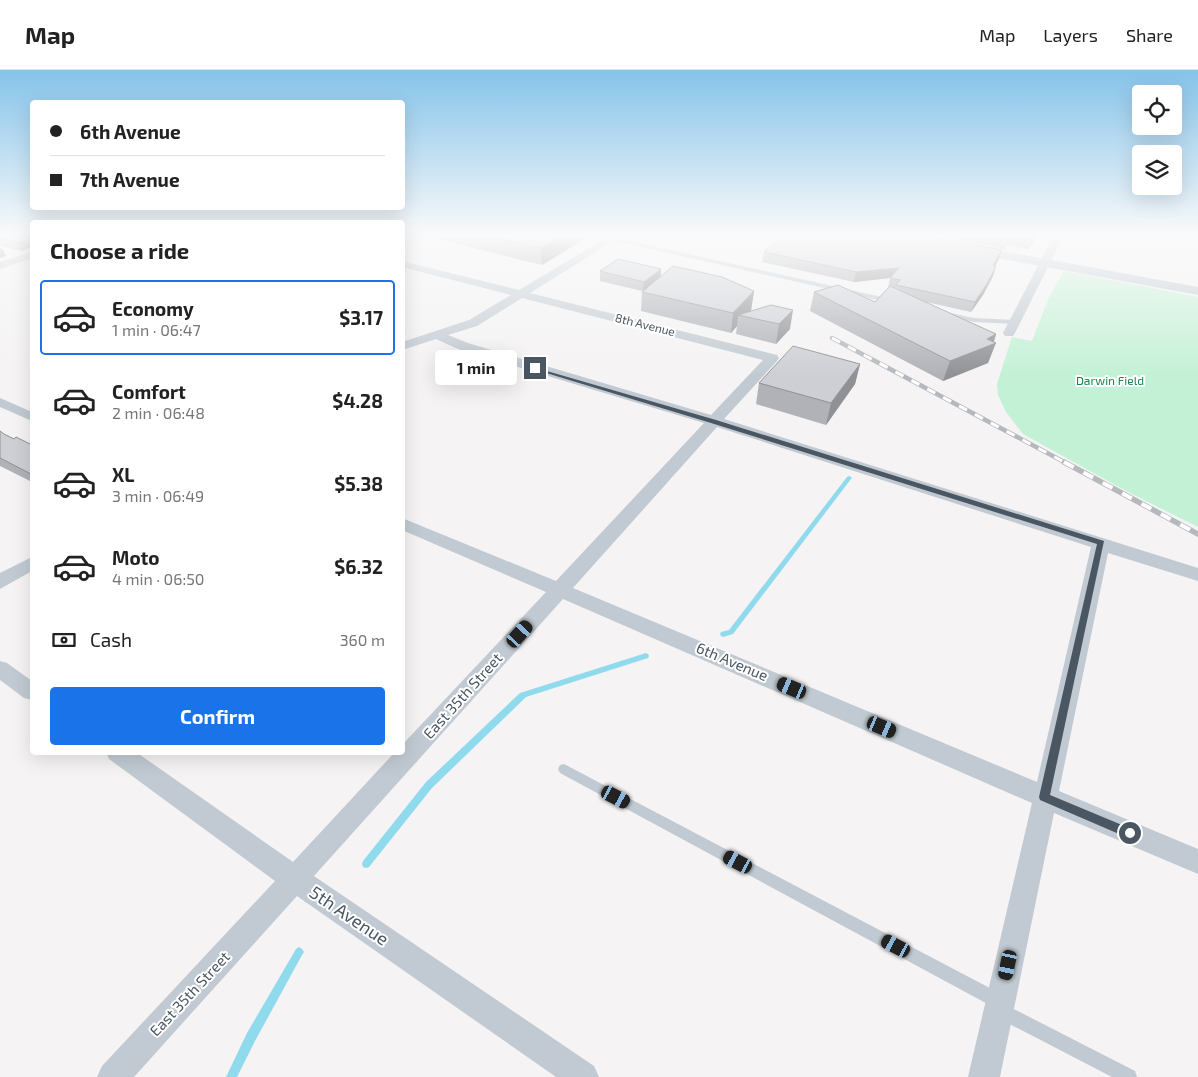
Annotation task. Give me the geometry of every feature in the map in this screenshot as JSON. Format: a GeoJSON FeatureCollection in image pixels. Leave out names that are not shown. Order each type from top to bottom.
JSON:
{"type":"FeatureCollection","features":[{"type":"Feature","properties":{"kind":"street","name":"8th Avenue"},"geometry":{"type":"LineString","coordinates":[[474,282],[772,358]]}},
{"type":"Feature","properties":{"kind":"street"},"geometry":{"type":"LineString","coordinates":[[405,345],[473,323],[542,282]]}},
{"type":"Feature","properties":{"kind":"street"},"geometry":{"type":"LineString","coordinates":[[1012,328],[1035,282]]}},
{"type":"Feature","properties":{"kind":"street"},"geometry":{"type":"LineString","coordinates":[[1149,282],[1198,291]]}},
{"type":"Feature","properties":{"kind":"street"},"geometry":{"type":"LineString","coordinates":[[435,334],[463,346],[714,421],[1198,575]]}},
{"type":"Feature","properties":{"kind":"street","name":"East 35th Street"},"geometry":{"type":"LineString","coordinates":[[114,1077],[772,358]]}},
{"type":"Feature","properties":{"kind":"street"},"geometry":{"type":"LineString","coordinates":[[0,402],[30,416]]}},
{"type":"Feature","properties":{"kind":"street","name":"6th Avenue"},"geometry":{"type":"LineString","coordinates":[[405,524],[1198,862]]}},
{"type":"Feature","properties":{"kind":"street"},"geometry":{"type":"LineString","coordinates":[[984,1077],[1101,543]]}},
{"type":"Feature","properties":{"kind":"street"},"geometry":{"type":"LineString","coordinates":[[0,582],[30,564]]}},
{"type":"Feature","properties":{"kind":"street"},"geometry":{"type":"LineString","coordinates":[[0,669],[30,691]]}},
{"type":"Feature","properties":{"kind":"street","name":"5th Avenue"},"geometry":{"type":"LineString","coordinates":[[121,755],[295,879],[583,1077]]}},
{"type":"Feature","properties":{"kind":"lane"},"geometry":{"type":"LineString","coordinates":[[807,282],[897,303]]}},
{"type":"Feature","properties":{"kind":"lane"},"geometry":{"type":"LineString","coordinates":[[936,311],[1012,328]]}},
{"type":"Feature","properties":{"kind":"lane"},"geometry":{"type":"LineString","coordinates":[[564,769],[1129,1077]]}},
{"type":"Feature","properties":{"kind":"green space","name":"Darwin Field"},"geometry":{"type":"Polygon","coordinates":[[[1058,282],[1121,282],[1198,297],[1198,527],[1126,491],[1023,434],[1006,412],[998,395],[997,384],[1012,337],[1032,341],[1049,297],[1058,282]]]}},
{"type":"Feature","properties":{"kind":"building"},"geometry":{"type":"Polygon","coordinates":[[[654,282],[733,282],[754,291],[733,313],[642,292],[654,282]]]}},
{"type":"Feature","properties":{"kind":"building"},"geometry":{"type":"Polygon","coordinates":[[[898,282],[988,282],[975,302],[896,285],[898,282]]]}},
{"type":"Feature","properties":{"kind":"building"},"geometry":{"type":"Polygon","coordinates":[[[838,285],[875,302],[890,286],[996,334],[987,339],[996,343],[950,361],[814,292],[838,285]]]}},
{"type":"Feature","properties":{"kind":"building"},"geometry":{"type":"Polygon","coordinates":[[[771,305],[793,310],[779,324],[738,315],[771,305]]]}},
{"type":"Feature","properties":{"kind":"building"},"geometry":{"type":"Polygon","coordinates":[[[793,346],[860,364],[831,403],[759,383],[793,346]]]}},
{"type":"Feature","properties":{"kind":"building"},"geometry":{"type":"Polygon","coordinates":[[[0,431],[14,439],[16,437],[30,444],[30,473],[0,458],[0,431]]]}},
{"type":"Feature","properties":{"kind":"waterway"},"geometry":{"type":"LineString","coordinates":[[723,634],[731,632],[849,478]]}},
{"type":"Feature","properties":{"kind":"waterway"},"geometry":{"type":"LineString","coordinates":[[366,864],[429,785],[523,695],[646,656]]}},
{"type":"Feature","properties":{"kind":"waterway"},"geometry":{"type":"LineString","coordinates":[[231,1077],[251,1037],[299,952]]}},
{"type":"Feature","properties":{"kind":"railway"},"geometry":{"type":"LineString","coordinates":[[832,338],[1066,463]]}},
{"type":"Feature","properties":{"kind":"railway"},"geometry":{"type":"LineString","coordinates":[[1064,462],[1198,534]]}},
{"type":"Feature","properties":{"kind":"route"},"geometry":{"type":"LineString","coordinates":[[535,368],[714,421],[1101,543],[1044,797],[1130,833]]}}]}
